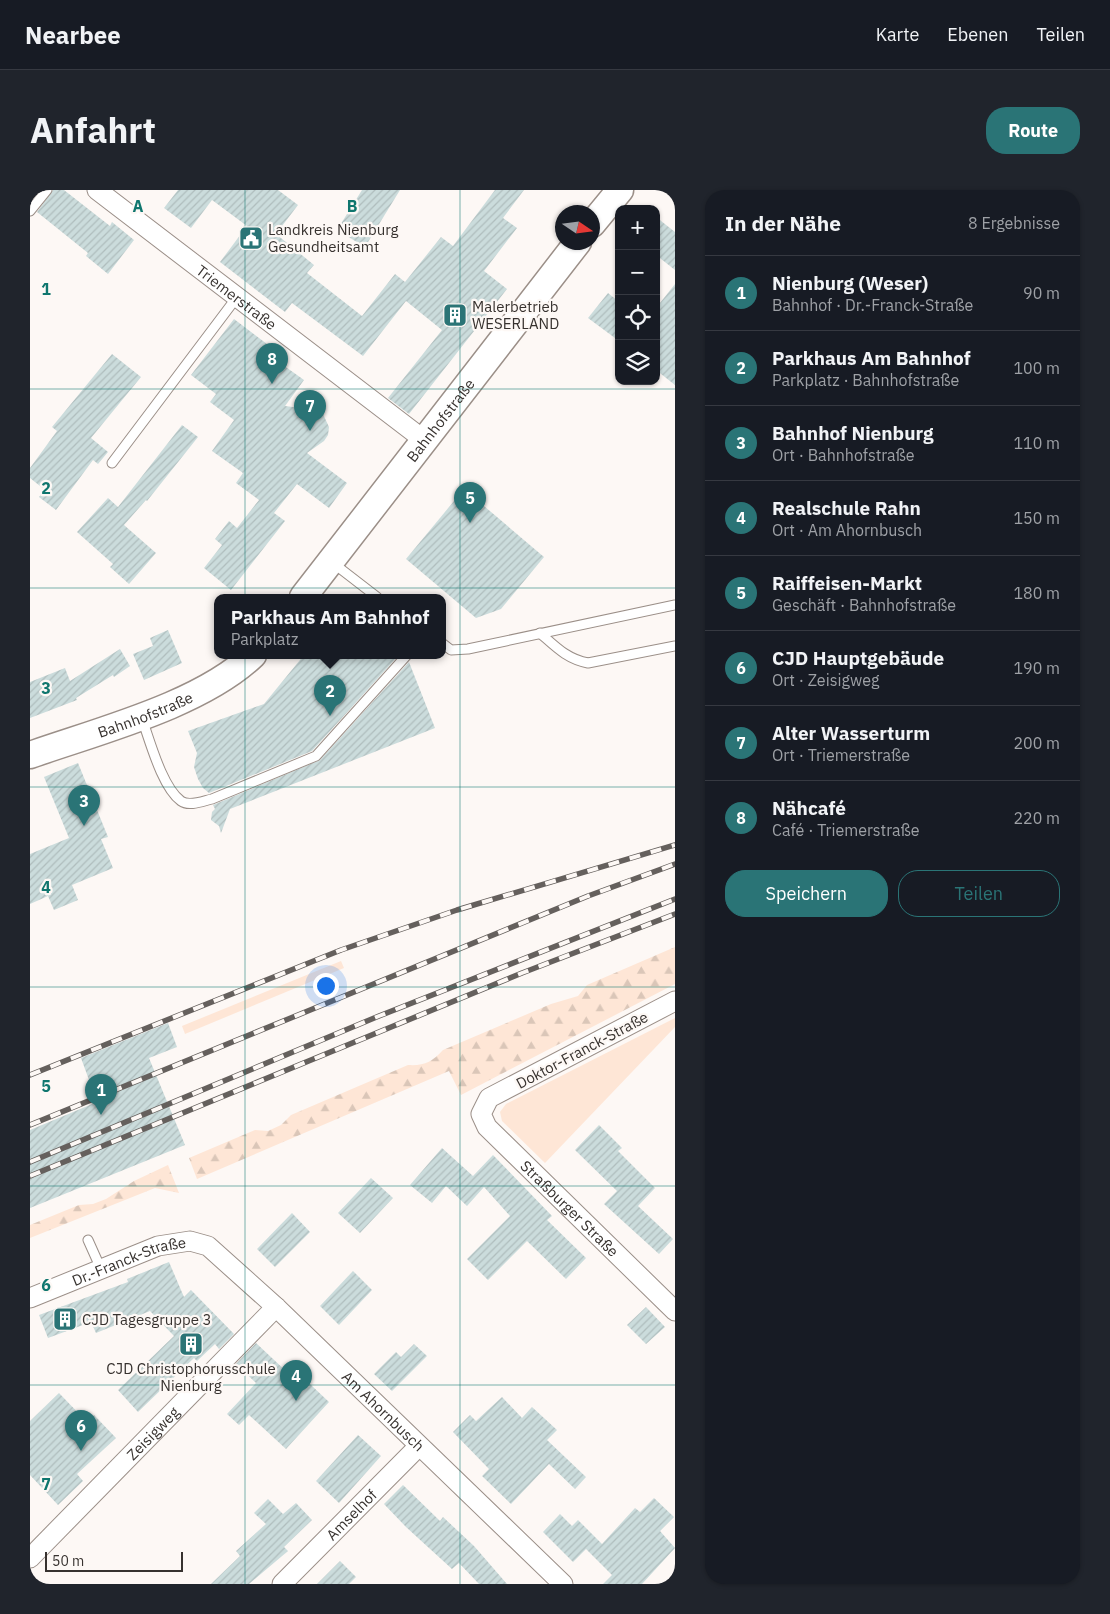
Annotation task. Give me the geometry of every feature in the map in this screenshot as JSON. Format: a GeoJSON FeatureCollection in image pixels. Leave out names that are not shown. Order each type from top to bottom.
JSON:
{"type":"FeatureCollection","features":[{"type":"Feature","properties":{"kind":"main road"},"geometry":{"type":"LineString","coordinates":[[600,214],[620,190]]}},
{"type":"Feature","properties":{"kind":"main road","name":"Bahnhofstraße"},"geometry":{"type":"LineString","coordinates":[[305,594],[572,250]]}},
{"type":"Feature","properties":{"kind":"main road","name":"Bahnhofstraße"},"geometry":{"type":"LineString","coordinates":[[30,754],[141,716],[206,688],[232,673],[248,659]]}},
{"type":"Feature","properties":{"kind":"street","name":"Triemerstraße"},"geometry":{"type":"LineString","coordinates":[[97,190],[114,199],[237,297],[424,440]]}},
{"type":"Feature","properties":{"kind":"street","name":"Doktor-Franck-Straße"},"geometry":{"type":"LineString","coordinates":[[489,1098],[675,1001]]}},
{"type":"Feature","properties":{"kind":"street","name":"Straßburger Straße"},"geometry":{"type":"LineString","coordinates":[[489,1098],[481,1114],[487,1127],[675,1311]]}},
{"type":"Feature","properties":{"kind":"street","name":"Dr.-Franck-Straße"},"geometry":{"type":"LineString","coordinates":[[30,1298],[158,1246],[177,1241],[201,1242]]}},
{"type":"Feature","properties":{"kind":"street","name":"Am Ahornbusch"},"geometry":{"type":"LineString","coordinates":[[201,1242],[220,1255],[276,1307],[563,1584]]}},
{"type":"Feature","properties":{"kind":"street","name":"Zeisigweg"},"geometry":{"type":"LineString","coordinates":[[30,1558],[276,1307]]}},
{"type":"Feature","properties":{"kind":"street","name":"Amselhof"},"geometry":{"type":"LineString","coordinates":[[282,1584],[420,1446]]}},
{"type":"Feature","properties":{"kind":"lane"},"geometry":{"type":"LineString","coordinates":[[30,212],[47,190]]}},
{"type":"Feature","properties":{"kind":"lane"},"geometry":{"type":"LineString","coordinates":[[112,463],[237,297]]}},
{"type":"Feature","properties":{"kind":"lane"},"geometry":{"type":"LineString","coordinates":[[331,561],[373,594]]}},
{"type":"Feature","properties":{"kind":"lane"},"geometry":{"type":"LineString","coordinates":[[446,646],[451,650],[468,649],[675,605]]}},
{"type":"Feature","properties":{"kind":"lane"},"geometry":{"type":"LineString","coordinates":[[540,633],[563,654],[575,660],[588,663],[675,646]]}},
{"type":"Feature","properties":{"kind":"lane"},"geometry":{"type":"LineString","coordinates":[[141,716],[168,786],[182,802],[194,804],[212,799],[316,756],[403,659]]}},
{"type":"Feature","properties":{"kind":"lane"},"geometry":{"type":"LineString","coordinates":[[88,1240],[101,1269]]}},
{"type":"Feature","properties":{"kind":"green space"},"geometry":{"type":"Polygon","coordinates":[[[675,947],[675,984],[461,1095],[449,1071],[197,1179],[189,1158],[255,1130],[268,1131],[281,1125],[291,1115],[408,1065],[419,1065],[427,1062],[435,1058],[443,1050],[551,1004],[578,996],[587,985],[675,947]]]}},
{"type":"Feature","properties":{"kind":"green space"},"geometry":{"type":"Polygon","coordinates":[[[341,961],[344,968],[185,1034],[182,1026],[341,961]]]}},
{"type":"Feature","properties":{"kind":"green space"},"geometry":{"type":"Polygon","coordinates":[[[675,1018],[675,1027],[545,1163],[502,1121],[500,1112],[506,1104],[675,1018]]]}},
{"type":"Feature","properties":{"kind":"green space"},"geometry":{"type":"Polygon","coordinates":[[[168,1165],[179,1193],[155,1188],[30,1238],[30,1225],[79,1205],[93,1204],[106,1199],[134,1181],[168,1165]]]}},
{"type":"Feature","properties":{"kind":"building"},"geometry":{"type":"Polygon","coordinates":[[[53,190],[64,190],[110,226],[112,222],[134,240],[108,274],[86,256],[88,253],[37,212],[53,190]]]}},
{"type":"Feature","properties":{"kind":"building"},"geometry":{"type":"Polygon","coordinates":[[[178,190],[278,190],[298,205],[276,234],[314,265],[307,273],[362,316],[395,274],[405,282],[441,237],[453,246],[495,190],[524,190],[503,218],[517,228],[484,271],[507,289],[409,414],[388,398],[442,330],[406,301],[363,356],[292,303],[285,312],[220,262],[247,226],[212,200],[191,228],[164,208],[178,190]]]}},
{"type":"Feature","properties":{"kind":"building"},"geometry":{"type":"Polygon","coordinates":[[[362,190],[400,190],[365,247],[337,230],[362,190]]]}},
{"type":"Feature","properties":{"kind":"building"},"geometry":{"type":"Polygon","coordinates":[[[660,220],[675,232],[675,270],[660,258],[660,220]]]}},
{"type":"Feature","properties":{"kind":"building"},"geometry":{"type":"Polygon","coordinates":[[[675,284],[675,385],[660,373],[660,303],[675,284]]]}},
{"type":"Feature","properties":{"kind":"building"},"geometry":{"type":"Polygon","coordinates":[[[608,293],[615,299],[615,338],[588,318],[608,293]]]}},
{"type":"Feature","properties":{"kind":"building"},"geometry":{"type":"Polygon","coordinates":[[[234,319],[267,344],[262,350],[304,380],[285,406],[316,410],[323,414],[329,427],[328,435],[324,441],[307,453],[347,483],[329,508],[297,484],[274,513],[285,521],[231,590],[204,568],[222,545],[215,539],[229,521],[237,528],[259,500],[236,483],[243,473],[212,451],[234,420],[210,402],[216,394],[191,375],[234,319]]]}},
{"type":"Feature","properties":{"kind":"building"},"geometry":{"type":"Polygon","coordinates":[[[112,354],[141,377],[91,438],[108,452],[98,464],[93,460],[56,510],[39,497],[45,490],[30,478],[30,468],[57,431],[52,427],[112,354]]]}},
{"type":"Feature","properties":{"kind":"building"},"geometry":{"type":"Polygon","coordinates":[[[182,425],[198,437],[147,501],[124,525],[156,553],[129,584],[110,567],[113,564],[77,532],[108,498],[118,507],[182,425]]]}},
{"type":"Feature","properties":{"kind":"building"},"geometry":{"type":"Polygon","coordinates":[[[464,489],[544,557],[501,609],[476,618],[406,559],[464,489]]]}},
{"type":"Feature","properties":{"kind":"building"},"geometry":{"type":"Polygon","coordinates":[[[168,630],[182,663],[144,680],[133,654],[153,646],[150,638],[168,630]]]}},
{"type":"Feature","properties":{"kind":"building"},"geometry":{"type":"Polygon","coordinates":[[[120,649],[130,666],[76,698],[77,700],[30,718],[30,682],[65,668],[70,681],[120,649]]]}},
{"type":"Feature","properties":{"kind":"building"},"geometry":{"type":"Polygon","coordinates":[[[301,659],[395,659],[312,751],[209,793],[203,788],[198,779],[194,767],[197,753],[188,731],[264,704],[301,659]]]}},
{"type":"Feature","properties":{"kind":"building"},"geometry":{"type":"Polygon","coordinates":[[[409,662],[435,728],[230,809],[221,833],[219,826],[211,820],[212,812],[215,809],[213,805],[320,760],[409,662]]]}},
{"type":"Feature","properties":{"kind":"building"},"geometry":{"type":"Polygon","coordinates":[[[78,763],[108,837],[101,839],[113,868],[72,885],[78,900],[54,910],[48,896],[30,904],[30,854],[69,838],[44,777],[78,763]]]}},
{"type":"Feature","properties":{"kind":"building"},"geometry":{"type":"Polygon","coordinates":[[[168,1023],[177,1047],[149,1058],[185,1145],[30,1208],[30,1130],[97,1102],[81,1058],[168,1023]]]}},
{"type":"Feature","properties":{"kind":"building"},"geometry":{"type":"Polygon","coordinates":[[[599,1125],[622,1148],[618,1151],[655,1188],[638,1206],[673,1239],[659,1254],[604,1204],[617,1191],[575,1150],[599,1125]]]}},
{"type":"Feature","properties":{"kind":"building"},"geometry":{"type":"Polygon","coordinates":[[[442,1148],[473,1176],[493,1155],[552,1216],[547,1220],[586,1258],[566,1279],[527,1241],[488,1280],[467,1259],[510,1216],[484,1187],[467,1206],[446,1186],[432,1203],[410,1185],[442,1148]]]}},
{"type":"Feature","properties":{"kind":"building"},"geometry":{"type":"Polygon","coordinates":[[[371,1178],[393,1198],[360,1233],[338,1213],[371,1178]]]}},
{"type":"Feature","properties":{"kind":"building"},"geometry":{"type":"Polygon","coordinates":[[[292,1213],[310,1232],[275,1267],[257,1249],[292,1213]]]}},
{"type":"Feature","properties":{"kind":"building"},"geometry":{"type":"Polygon","coordinates":[[[169,1262],[184,1297],[191,1290],[234,1334],[219,1349],[215,1344],[197,1361],[194,1358],[138,1412],[118,1390],[174,1336],[150,1311],[96,1333],[91,1322],[48,1338],[39,1315],[128,1282],[127,1279],[169,1262]]]}},
{"type":"Feature","properties":{"kind":"building"},"geometry":{"type":"Polygon","coordinates":[[[353,1271],[372,1290],[339,1325],[320,1306],[353,1271]]]}},
{"type":"Feature","properties":{"kind":"building"},"geometry":{"type":"Polygon","coordinates":[[[646,1307],[665,1327],[646,1344],[627,1325],[646,1307]]]}},
{"type":"Feature","properties":{"kind":"building"},"geometry":{"type":"Polygon","coordinates":[[[256,1343],[288,1373],[293,1368],[329,1402],[286,1449],[249,1415],[239,1425],[227,1414],[256,1383],[236,1364],[256,1343]]]}},
{"type":"Feature","properties":{"kind":"building"},"geometry":{"type":"Polygon","coordinates":[[[414,1344],[427,1356],[392,1391],[374,1374],[396,1352],[401,1357],[414,1344]]]}},
{"type":"Feature","properties":{"kind":"building"},"geometry":{"type":"Polygon","coordinates":[[[59,1393],[87,1422],[94,1415],[116,1438],[77,1474],[83,1481],[58,1505],[30,1475],[30,1421],[59,1393]]]}},
{"type":"Feature","properties":{"kind":"building"},"geometry":{"type":"Polygon","coordinates":[[[502,1397],[522,1418],[532,1407],[557,1430],[547,1440],[586,1477],[575,1489],[549,1464],[511,1504],[482,1476],[489,1469],[453,1432],[470,1415],[476,1421],[502,1397]]]}},
{"type":"Feature","properties":{"kind":"building"},"geometry":{"type":"Polygon","coordinates":[[[358,1435],[381,1456],[339,1503],[316,1481],[358,1435]]]}},
{"type":"Feature","properties":{"kind":"building"},"geometry":{"type":"Polygon","coordinates":[[[403,1485],[440,1521],[443,1517],[474,1546],[507,1584],[479,1584],[459,1563],[452,1569],[406,1527],[384,1504],[403,1485]]]}},
{"type":"Feature","properties":{"kind":"building"},"geometry":{"type":"Polygon","coordinates":[[[654,1498],[674,1517],[660,1531],[675,1548],[642,1584],[603,1584],[612,1575],[586,1549],[573,1562],[543,1532],[560,1514],[572,1526],[578,1520],[602,1544],[635,1508],[640,1512],[654,1498]]]}},
{"type":"Feature","properties":{"kind":"building"},"geometry":{"type":"Polygon","coordinates":[[[268,1499],[283,1514],[296,1503],[312,1520],[284,1547],[288,1551],[249,1584],[211,1584],[240,1556],[236,1551],[266,1524],[254,1513],[268,1499]]]}},
{"type":"Feature","properties":{"kind":"building"},"geometry":{"type":"Polygon","coordinates":[[[340,1561],[356,1577],[349,1584],[317,1584],[340,1561]]]}},
{"type":"Feature","properties":{"kind":"railway"},"geometry":{"type":"LineString","coordinates":[[30,1075],[341,950],[457,910],[675,845]]}},
{"type":"Feature","properties":{"kind":"railway"},"geometry":{"type":"LineString","coordinates":[[30,1125],[588,896],[675,864]]}},
{"type":"Feature","properties":{"kind":"railway"},"geometry":{"type":"LineString","coordinates":[[30,1162],[379,1016],[675,899]]}},
{"type":"Feature","properties":{"kind":"railway"},"geometry":{"type":"LineString","coordinates":[[30,1176],[522,973],[675,914]]}},
{"type":"Feature","properties":{"kind":"place","name":"Landkreis Nienburg Gesundheitsamt"},"geometry":{"type":"Point","coordinates":[251,238]}},
{"type":"Feature","properties":{"kind":"place","name":"Malerbetrieb WESERLAND"},"geometry":{"type":"Point","coordinates":[455,315]}},
{"type":"Feature","properties":{"kind":"place","name":"Nähcafé"},"geometry":{"type":"Point","coordinates":[272,384]}},
{"type":"Feature","properties":{"kind":"place","name":"Alter Wasserturm"},"geometry":{"type":"Point","coordinates":[310,431]}},
{"type":"Feature","properties":{"kind":"place","name":"Raiffeisen-Markt"},"geometry":{"type":"Point","coordinates":[470,523]}},
{"type":"Feature","properties":{"kind":"place","name":"Parkhaus Am Bahnhof"},"geometry":{"type":"Point","coordinates":[330,716]}},
{"type":"Feature","properties":{"kind":"place","name":"Bahnhof Nienburg"},"geometry":{"type":"Point","coordinates":[84,826]}},
{"type":"Feature","properties":{"kind":"place","name":"Nienburg (Weser)"},"geometry":{"type":"Point","coordinates":[101,1115]}},
{"type":"Feature","properties":{"kind":"place","name":"CJD Tagesgruppe 3"},"geometry":{"type":"Point","coordinates":[65,1319]}},
{"type":"Feature","properties":{"kind":"place","name":"CJD Christophorusschule Nienburg"},"geometry":{"type":"Point","coordinates":[191,1344]}},
{"type":"Feature","properties":{"kind":"place","name":"Realschule Rahn"},"geometry":{"type":"Point","coordinates":[296,1401]}},
{"type":"Feature","properties":{"kind":"place","name":"CJD Hauptgebäude"},"geometry":{"type":"Point","coordinates":[81,1451]}}]}
